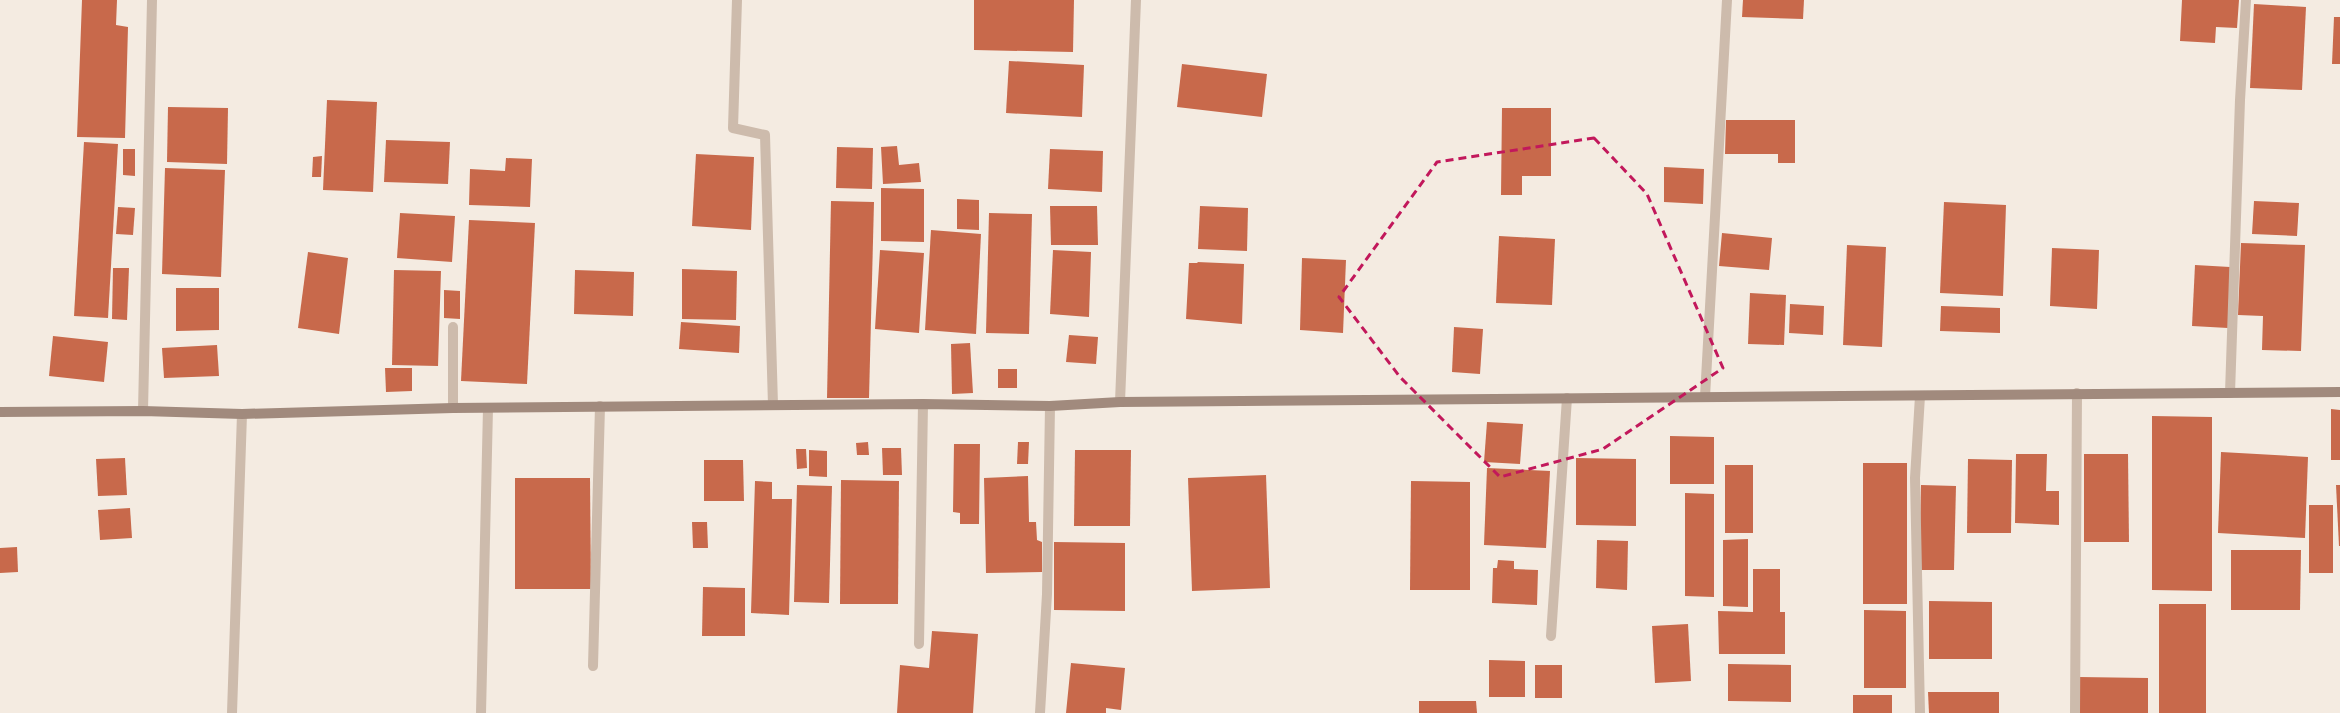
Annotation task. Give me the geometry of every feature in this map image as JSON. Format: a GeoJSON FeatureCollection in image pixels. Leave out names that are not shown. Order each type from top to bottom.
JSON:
{"type":"FeatureCollection","features":[{"type":"Feature","properties":{"kind":"street"},"geometry":{"type":"LineString","coordinates":[[143,411],[152,0]]}},
{"type":"Feature","properties":{"kind":"street"},"geometry":{"type":"LineString","coordinates":[[737,0],[733,128],[765,135],[773,405]]}},
{"type":"Feature","properties":{"kind":"street"},"geometry":{"type":"LineString","coordinates":[[1120,402],[1136,0]]}},
{"type":"Feature","properties":{"kind":"street"},"geometry":{"type":"LineString","coordinates":[[1705,398],[1727,0]]}},
{"type":"Feature","properties":{"kind":"street"},"geometry":{"type":"LineString","coordinates":[[2230,393],[2240,100],[2246,0]]}},
{"type":"Feature","properties":{"kind":"street"},"geometry":{"type":"LineString","coordinates":[[453,327],[453,408]]}},
{"type":"Feature","properties":{"kind":"street"},"geometry":{"type":"LineString","coordinates":[[0,412],[143,411],[242,414],[453,408],[600,406],[923,404],[1050,406],[1120,402],[2340,392]]}},
{"type":"Feature","properties":{"kind":"street"},"geometry":{"type":"LineString","coordinates":[[2075,713],[2077,393]]}},
{"type":"Feature","properties":{"kind":"street"},"geometry":{"type":"LineString","coordinates":[[1920,396],[1915,478],[1920,713]]}},
{"type":"Feature","properties":{"kind":"street"},"geometry":{"type":"LineString","coordinates":[[1551,636],[1567,398]]}},
{"type":"Feature","properties":{"kind":"street"},"geometry":{"type":"LineString","coordinates":[[919,644],[923,404]]}},
{"type":"Feature","properties":{"kind":"street"},"geometry":{"type":"LineString","coordinates":[[594,666],[600,406]]}},
{"type":"Feature","properties":{"kind":"street"},"geometry":{"type":"LineString","coordinates":[[1040,713],[1047,594],[1050,406]]}},
{"type":"Feature","properties":{"kind":"street"},"geometry":{"type":"LineString","coordinates":[[482,713],[488,408]]}},
{"type":"Feature","properties":{"kind":"street"},"geometry":{"type":"LineString","coordinates":[[232,713],[242,414]]}},
{"type":"Feature","properties":{"kind":"highlighted area"},"geometry":{"type":"Polygon","coordinates":[[[1594,138],[1647,194],[1723,368],[1603,449],[1500,477],[1400,377],[1339,297],[1437,162],[1594,138]]]}},
{"type":"Feature","properties":{"kind":"building"},"geometry":{"type":"Polygon","coordinates":[[[82,0],[117,0],[116,25],[128,27],[125,138],[77,137],[82,0]]]}},
{"type":"Feature","properties":{"kind":"building"},"geometry":{"type":"Polygon","coordinates":[[[974,0],[1074,0],[1073,52],[974,50],[974,0]]]}},
{"type":"Feature","properties":{"kind":"building"},"geometry":{"type":"Polygon","coordinates":[[[1743,0],[1804,0],[1803,19],[1742,17],[1743,0]]]}},
{"type":"Feature","properties":{"kind":"building"},"geometry":{"type":"Polygon","coordinates":[[[2182,0],[2239,0],[2237,28],[2216,27],[2215,43],[2180,41],[2182,0]]]}},
{"type":"Feature","properties":{"kind":"building"},"geometry":{"type":"Polygon","coordinates":[[[2254,4],[2306,7],[2302,90],[2250,88],[2254,4]]]}},
{"type":"Feature","properties":{"kind":"building"},"geometry":{"type":"Polygon","coordinates":[[[2334,17],[2340,17],[2340,64],[2332,64],[2334,17]]]}},
{"type":"Feature","properties":{"kind":"building"},"geometry":{"type":"Polygon","coordinates":[[[1009,61],[1084,65],[1082,117],[1006,113],[1009,61]]]}},
{"type":"Feature","properties":{"kind":"building"},"geometry":{"type":"Polygon","coordinates":[[[1182,64],[1267,74],[1262,117],[1177,107],[1182,64]]]}},
{"type":"Feature","properties":{"kind":"building"},"geometry":{"type":"Polygon","coordinates":[[[327,100],[377,102],[373,192],[323,190],[327,100]]]}},
{"type":"Feature","properties":{"kind":"building"},"geometry":{"type":"Polygon","coordinates":[[[168,107],[228,108],[227,164],[167,162],[168,107]]]}},
{"type":"Feature","properties":{"kind":"building"},"geometry":{"type":"Polygon","coordinates":[[[1502,108],[1551,108],[1551,176],[1522,176],[1522,195],[1501,195],[1502,108]]]}},
{"type":"Feature","properties":{"kind":"building"},"geometry":{"type":"Polygon","coordinates":[[[1726,120],[1795,120],[1795,163],[1778,163],[1778,154],[1725,154],[1726,120]]]}},
{"type":"Feature","properties":{"kind":"building"},"geometry":{"type":"Polygon","coordinates":[[[386,140],[450,142],[448,184],[384,182],[386,140]]]}},
{"type":"Feature","properties":{"kind":"building"},"geometry":{"type":"Polygon","coordinates":[[[84,142],[118,144],[108,318],[74,316],[84,142]]]}},
{"type":"Feature","properties":{"kind":"building"},"geometry":{"type":"Polygon","coordinates":[[[897,146],[899,165],[919,163],[921,182],[883,184],[881,147],[897,146]]]}},
{"type":"Feature","properties":{"kind":"building"},"geometry":{"type":"Polygon","coordinates":[[[837,147],[873,148],[872,189],[836,188],[837,147]]]}},
{"type":"Feature","properties":{"kind":"building"},"geometry":{"type":"Polygon","coordinates":[[[123,149],[135,149],[135,176],[123,175],[123,149]]]}},
{"type":"Feature","properties":{"kind":"building"},"geometry":{"type":"Polygon","coordinates":[[[1050,149],[1103,151],[1102,192],[1048,189],[1050,149]]]}},
{"type":"Feature","properties":{"kind":"building"},"geometry":{"type":"Polygon","coordinates":[[[696,154],[754,157],[751,230],[692,226],[696,154]]]}},
{"type":"Feature","properties":{"kind":"building"},"geometry":{"type":"Polygon","coordinates":[[[322,156],[321,177],[312,177],[313,157],[322,156]]]}},
{"type":"Feature","properties":{"kind":"building"},"geometry":{"type":"Polygon","coordinates":[[[506,158],[532,159],[530,207],[469,205],[470,169],[505,171],[506,158]]]}},
{"type":"Feature","properties":{"kind":"building"},"geometry":{"type":"Polygon","coordinates":[[[1664,167],[1704,169],[1703,204],[1664,202],[1664,167]]]}},
{"type":"Feature","properties":{"kind":"building"},"geometry":{"type":"Polygon","coordinates":[[[165,168],[225,170],[221,277],[162,274],[165,168]]]}},
{"type":"Feature","properties":{"kind":"building"},"geometry":{"type":"Polygon","coordinates":[[[881,188],[924,189],[924,242],[881,241],[881,188]]]}},
{"type":"Feature","properties":{"kind":"building"},"geometry":{"type":"Polygon","coordinates":[[[957,199],[979,200],[979,230],[957,229],[957,199]]]}},
{"type":"Feature","properties":{"kind":"building"},"geometry":{"type":"Polygon","coordinates":[[[831,201],[874,202],[869,398],[827,398],[831,201]]]}},
{"type":"Feature","properties":{"kind":"building"},"geometry":{"type":"Polygon","coordinates":[[[2254,201],[2299,203],[2297,236],[2252,234],[2254,201]]]}},
{"type":"Feature","properties":{"kind":"building"},"geometry":{"type":"Polygon","coordinates":[[[1944,202],[2006,205],[2003,296],[1940,293],[1944,202]]]}},
{"type":"Feature","properties":{"kind":"building"},"geometry":{"type":"Polygon","coordinates":[[[1050,206],[1097,206],[1098,245],[1051,245],[1050,206]]]}},
{"type":"Feature","properties":{"kind":"building"},"geometry":{"type":"Polygon","coordinates":[[[1200,206],[1248,208],[1247,251],[1198,249],[1200,206]]]}},
{"type":"Feature","properties":{"kind":"building"},"geometry":{"type":"Polygon","coordinates":[[[118,207],[135,208],[133,235],[116,234],[118,207]]]}},
{"type":"Feature","properties":{"kind":"building"},"geometry":{"type":"Polygon","coordinates":[[[400,213],[455,216],[452,262],[397,258],[400,213]]]}},
{"type":"Feature","properties":{"kind":"building"},"geometry":{"type":"Polygon","coordinates":[[[989,213],[1032,214],[1029,334],[986,333],[989,213]]]}},
{"type":"Feature","properties":{"kind":"building"},"geometry":{"type":"Polygon","coordinates":[[[469,220],[535,223],[527,384],[461,381],[469,220]]]}},
{"type":"Feature","properties":{"kind":"building"},"geometry":{"type":"Polygon","coordinates":[[[931,230],[981,234],[976,334],[925,330],[931,230]]]}},
{"type":"Feature","properties":{"kind":"building"},"geometry":{"type":"Polygon","coordinates":[[[1722,233],[1772,238],[1769,270],[1719,266],[1722,233]]]}},
{"type":"Feature","properties":{"kind":"building"},"geometry":{"type":"Polygon","coordinates":[[[1499,236],[1555,239],[1552,305],[1496,303],[1499,236]]]}},
{"type":"Feature","properties":{"kind":"building"},"geometry":{"type":"Polygon","coordinates":[[[2241,243],[2305,245],[2301,351],[2262,350],[2263,316],[2238,315],[2241,243]]]}},
{"type":"Feature","properties":{"kind":"building"},"geometry":{"type":"Polygon","coordinates":[[[1847,245],[1886,247],[1882,347],[1843,345],[1847,245]]]}},
{"type":"Feature","properties":{"kind":"building"},"geometry":{"type":"Polygon","coordinates":[[[2052,248],[2099,250],[2097,309],[2050,306],[2052,248]]]}},
{"type":"Feature","properties":{"kind":"building"},"geometry":{"type":"Polygon","coordinates":[[[880,250],[924,253],[919,333],[875,329],[880,250]]]}},
{"type":"Feature","properties":{"kind":"building"},"geometry":{"type":"Polygon","coordinates":[[[1053,250],[1091,252],[1089,317],[1050,314],[1053,250]]]}},
{"type":"Feature","properties":{"kind":"building"},"geometry":{"type":"Polygon","coordinates":[[[308,252],[348,258],[339,334],[298,328],[308,252]]]}},
{"type":"Feature","properties":{"kind":"building"},"geometry":{"type":"Polygon","coordinates":[[[1302,258],[1346,260],[1343,333],[1300,330],[1302,258]]]}},
{"type":"Feature","properties":{"kind":"building"},"geometry":{"type":"Polygon","coordinates":[[[1197,262],[1244,264],[1242,324],[1186,319],[1189,263],[1198,263],[1197,262]]]}},
{"type":"Feature","properties":{"kind":"building"},"geometry":{"type":"Polygon","coordinates":[[[2195,265],[2230,267],[2228,328],[2192,326],[2195,265]]]}},
{"type":"Feature","properties":{"kind":"building"},"geometry":{"type":"Polygon","coordinates":[[[113,268],[129,268],[127,320],[112,319],[113,268]]]}},
{"type":"Feature","properties":{"kind":"building"},"geometry":{"type":"Polygon","coordinates":[[[682,269],[737,271],[736,320],[682,319],[682,269]]]}},
{"type":"Feature","properties":{"kind":"building"},"geometry":{"type":"Polygon","coordinates":[[[394,270],[441,271],[438,366],[392,365],[394,270]]]}},
{"type":"Feature","properties":{"kind":"building"},"geometry":{"type":"Polygon","coordinates":[[[575,270],[634,272],[633,316],[574,314],[575,270]]]}},
{"type":"Feature","properties":{"kind":"building"},"geometry":{"type":"Polygon","coordinates":[[[176,288],[219,288],[219,330],[176,331],[176,288]]]}},
{"type":"Feature","properties":{"kind":"building"},"geometry":{"type":"Polygon","coordinates":[[[444,290],[460,291],[460,319],[444,318],[444,290]]]}},
{"type":"Feature","properties":{"kind":"building"},"geometry":{"type":"Polygon","coordinates":[[[1750,293],[1786,295],[1784,345],[1748,344],[1750,293]]]}},
{"type":"Feature","properties":{"kind":"building"},"geometry":{"type":"Polygon","coordinates":[[[1790,304],[1824,306],[1823,335],[1789,333],[1790,304]]]}},
{"type":"Feature","properties":{"kind":"building"},"geometry":{"type":"Polygon","coordinates":[[[1941,306],[2000,308],[2000,333],[1940,331],[1941,306]]]}},
{"type":"Feature","properties":{"kind":"building"},"geometry":{"type":"Polygon","coordinates":[[[681,322],[740,326],[739,353],[679,349],[681,322]]]}},
{"type":"Feature","properties":{"kind":"building"},"geometry":{"type":"Polygon","coordinates":[[[1454,327],[1483,329],[1480,374],[1452,372],[1454,327]]]}},
{"type":"Feature","properties":{"kind":"building"},"geometry":{"type":"Polygon","coordinates":[[[1069,335],[1098,337],[1096,364],[1066,362],[1069,335]]]}},
{"type":"Feature","properties":{"kind":"building"},"geometry":{"type":"Polygon","coordinates":[[[53,336],[108,342],[104,382],[49,376],[53,336]]]}},
{"type":"Feature","properties":{"kind":"building"},"geometry":{"type":"Polygon","coordinates":[[[970,343],[973,393],[952,394],[951,344],[970,343]]]}},
{"type":"Feature","properties":{"kind":"building"},"geometry":{"type":"Polygon","coordinates":[[[217,345],[219,376],[164,378],[162,348],[217,345]]]}},
{"type":"Feature","properties":{"kind":"building"},"geometry":{"type":"Polygon","coordinates":[[[385,368],[412,368],[412,391],[386,392],[385,368]]]}},
{"type":"Feature","properties":{"kind":"building"},"geometry":{"type":"Polygon","coordinates":[[[998,369],[1017,369],[1017,388],[998,388],[998,369]]]}},
{"type":"Feature","properties":{"kind":"building"},"geometry":{"type":"Polygon","coordinates":[[[2331,409],[2340,410],[2340,460],[2331,460],[2331,409]]]}},
{"type":"Feature","properties":{"kind":"building"},"geometry":{"type":"Polygon","coordinates":[[[2152,416],[2212,417],[2212,591],[2152,590],[2152,416]]]}},
{"type":"Feature","properties":{"kind":"building"},"geometry":{"type":"Polygon","coordinates":[[[1487,422],[1523,424],[1520,464],[1484,462],[1487,422]]]}},
{"type":"Feature","properties":{"kind":"building"},"geometry":{"type":"Polygon","coordinates":[[[1670,436],[1714,437],[1714,484],[1670,484],[1670,436]]]}},
{"type":"Feature","properties":{"kind":"building"},"geometry":{"type":"Polygon","coordinates":[[[868,442],[869,455],[857,455],[856,443],[868,442]]]}},
{"type":"Feature","properties":{"kind":"building"},"geometry":{"type":"Polygon","coordinates":[[[1018,442],[1029,442],[1028,464],[1017,464],[1018,442]]]}},
{"type":"Feature","properties":{"kind":"building"},"geometry":{"type":"Polygon","coordinates":[[[954,444],[980,444],[979,524],[960,524],[960,513],[953,512],[954,444]]]}},
{"type":"Feature","properties":{"kind":"building"},"geometry":{"type":"Polygon","coordinates":[[[882,448],[901,448],[902,475],[883,475],[882,448]]]}},
{"type":"Feature","properties":{"kind":"building"},"geometry":{"type":"Polygon","coordinates":[[[796,449],[806,449],[807,468],[797,469],[796,449]]]}},
{"type":"Feature","properties":{"kind":"building"},"geometry":{"type":"Polygon","coordinates":[[[809,450],[827,451],[827,477],[809,476],[809,450]]]}},
{"type":"Feature","properties":{"kind":"building"},"geometry":{"type":"Polygon","coordinates":[[[1075,450],[1131,450],[1130,526],[1074,526],[1075,450]]]}},
{"type":"Feature","properties":{"kind":"building"},"geometry":{"type":"Polygon","coordinates":[[[2221,452],[2308,457],[2305,538],[2218,533],[2221,452]]]}},
{"type":"Feature","properties":{"kind":"building"},"geometry":{"type":"Polygon","coordinates":[[[2016,454],[2047,454],[2046,491],[2059,491],[2059,525],[2015,523],[2016,454]]]}},
{"type":"Feature","properties":{"kind":"building"},"geometry":{"type":"Polygon","coordinates":[[[2084,454],[2128,454],[2129,542],[2084,542],[2084,454]]]}},
{"type":"Feature","properties":{"kind":"building"},"geometry":{"type":"Polygon","coordinates":[[[125,458],[127,495],[98,496],[96,459],[125,458]]]}},
{"type":"Feature","properties":{"kind":"building"},"geometry":{"type":"Polygon","coordinates":[[[1576,458],[1636,459],[1636,526],[1576,525],[1576,458]]]}},
{"type":"Feature","properties":{"kind":"building"},"geometry":{"type":"Polygon","coordinates":[[[1968,459],[2012,460],[2011,533],[1967,533],[1968,459]]]}},
{"type":"Feature","properties":{"kind":"building"},"geometry":{"type":"Polygon","coordinates":[[[704,460],[743,460],[744,501],[704,501],[704,460]]]}},
{"type":"Feature","properties":{"kind":"building"},"geometry":{"type":"Polygon","coordinates":[[[1863,463],[1907,463],[1907,604],[1863,604],[1863,463]]]}},
{"type":"Feature","properties":{"kind":"building"},"geometry":{"type":"Polygon","coordinates":[[[1725,465],[1753,465],[1753,533],[1725,533],[1725,465]]]}},
{"type":"Feature","properties":{"kind":"building"},"geometry":{"type":"Polygon","coordinates":[[[1487,468],[1550,471],[1546,548],[1484,545],[1487,468]]]}},
{"type":"Feature","properties":{"kind":"building"},"geometry":{"type":"Polygon","coordinates":[[[1266,475],[1270,588],[1192,591],[1188,478],[1266,475]]]}},
{"type":"Feature","properties":{"kind":"building"},"geometry":{"type":"Polygon","coordinates":[[[1028,476],[1029,522],[1036,522],[1037,540],[1042,542],[1042,572],[986,573],[984,478],[1028,476]]]}},
{"type":"Feature","properties":{"kind":"building"},"geometry":{"type":"Polygon","coordinates":[[[515,478],[590,478],[591,589],[515,589],[515,478]]]}},
{"type":"Feature","properties":{"kind":"building"},"geometry":{"type":"Polygon","coordinates":[[[841,480],[899,481],[898,604],[840,604],[841,480]]]}},
{"type":"Feature","properties":{"kind":"building"},"geometry":{"type":"Polygon","coordinates":[[[755,481],[772,482],[772,499],[792,499],[789,615],[751,613],[755,481]]]}},
{"type":"Feature","properties":{"kind":"building"},"geometry":{"type":"Polygon","coordinates":[[[1411,481],[1470,482],[1470,590],[1410,590],[1411,481]]]}},
{"type":"Feature","properties":{"kind":"building"},"geometry":{"type":"Polygon","coordinates":[[[797,485],[832,486],[829,603],[794,602],[797,485]]]}},
{"type":"Feature","properties":{"kind":"building"},"geometry":{"type":"Polygon","coordinates":[[[1921,485],[1956,486],[1954,570],[1919,570],[1921,485]]]}},
{"type":"Feature","properties":{"kind":"building"},"geometry":{"type":"Polygon","coordinates":[[[2336,485],[2340,485],[2340,546],[2339,546],[2336,485]]]}},
{"type":"Feature","properties":{"kind":"building"},"geometry":{"type":"Polygon","coordinates":[[[1685,493],[1714,494],[1714,597],[1685,596],[1685,493]]]}},
{"type":"Feature","properties":{"kind":"building"},"geometry":{"type":"Polygon","coordinates":[[[2309,505],[2333,505],[2333,573],[2309,573],[2309,505]]]}},
{"type":"Feature","properties":{"kind":"building"},"geometry":{"type":"Polygon","coordinates":[[[130,508],[132,538],[100,540],[98,510],[130,508]]]}},
{"type":"Feature","properties":{"kind":"building"},"geometry":{"type":"Polygon","coordinates":[[[692,522],[707,522],[708,548],[693,548],[692,522]]]}},
{"type":"Feature","properties":{"kind":"building"},"geometry":{"type":"Polygon","coordinates":[[[1748,539],[1748,607],[1723,606],[1723,540],[1748,539]]]}},
{"type":"Feature","properties":{"kind":"building"},"geometry":{"type":"Polygon","coordinates":[[[1597,540],[1628,541],[1627,590],[1596,588],[1597,540]]]}},
{"type":"Feature","properties":{"kind":"building"},"geometry":{"type":"Polygon","coordinates":[[[1054,542],[1125,543],[1125,611],[1054,610],[1054,542]]]}},
{"type":"Feature","properties":{"kind":"building"},"geometry":{"type":"Polygon","coordinates":[[[17,547],[18,572],[0,573],[0,548],[17,547]]]}},
{"type":"Feature","properties":{"kind":"building"},"geometry":{"type":"Polygon","coordinates":[[[2231,550],[2301,550],[2300,610],[2231,610],[2231,550]]]}},
{"type":"Feature","properties":{"kind":"building"},"geometry":{"type":"Polygon","coordinates":[[[1498,560],[1514,561],[1514,569],[1538,570],[1537,605],[1492,603],[1493,568],[1497,568],[1498,560]]]}},
{"type":"Feature","properties":{"kind":"building"},"geometry":{"type":"Polygon","coordinates":[[[1753,569],[1780,569],[1780,612],[1785,612],[1785,654],[1719,654],[1718,611],[1753,612],[1753,569]]]}},
{"type":"Feature","properties":{"kind":"building"},"geometry":{"type":"Polygon","coordinates":[[[703,587],[745,588],[745,636],[702,636],[703,587]]]}},
{"type":"Feature","properties":{"kind":"building"},"geometry":{"type":"Polygon","coordinates":[[[1929,601],[1992,602],[1992,659],[1929,659],[1929,601]]]}},
{"type":"Feature","properties":{"kind":"building"},"geometry":{"type":"Polygon","coordinates":[[[2159,604],[2206,604],[2206,713],[2159,713],[2159,604]]]}},
{"type":"Feature","properties":{"kind":"building"},"geometry":{"type":"Polygon","coordinates":[[[1864,610],[1906,611],[1906,688],[1864,688],[1864,610]]]}},
{"type":"Feature","properties":{"kind":"building"},"geometry":{"type":"Polygon","coordinates":[[[1688,624],[1691,681],[1655,683],[1652,626],[1688,624]]]}},
{"type":"Feature","properties":{"kind":"building"},"geometry":{"type":"Polygon","coordinates":[[[932,631],[978,634],[973,713],[897,713],[900,665],[929,668],[932,631]]]}},
{"type":"Feature","properties":{"kind":"building"},"geometry":{"type":"Polygon","coordinates":[[[1489,660],[1525,661],[1525,697],[1489,697],[1489,660]]]}},
{"type":"Feature","properties":{"kind":"building"},"geometry":{"type":"Polygon","coordinates":[[[1071,663],[1125,668],[1121,710],[1106,708],[1106,713],[1066,713],[1071,663]]]}},
{"type":"Feature","properties":{"kind":"building"},"geometry":{"type":"Polygon","coordinates":[[[1728,664],[1791,665],[1791,702],[1728,701],[1728,664]]]}},
{"type":"Feature","properties":{"kind":"building"},"geometry":{"type":"Polygon","coordinates":[[[1535,665],[1562,665],[1562,698],[1535,698],[1535,665]]]}},
{"type":"Feature","properties":{"kind":"building"},"geometry":{"type":"Polygon","coordinates":[[[2079,677],[2148,678],[2148,713],[2079,713],[2079,677]]]}},
{"type":"Feature","properties":{"kind":"building"},"geometry":{"type":"Polygon","coordinates":[[[1928,692],[1999,692],[1999,713],[1929,713],[1928,692]]]}},
{"type":"Feature","properties":{"kind":"building"},"geometry":{"type":"Polygon","coordinates":[[[1853,695],[1892,695],[1892,713],[1853,713],[1853,695]]]}},
{"type":"Feature","properties":{"kind":"building"},"geometry":{"type":"Polygon","coordinates":[[[1419,701],[1476,701],[1477,713],[1419,713],[1419,701]]]}}]}
